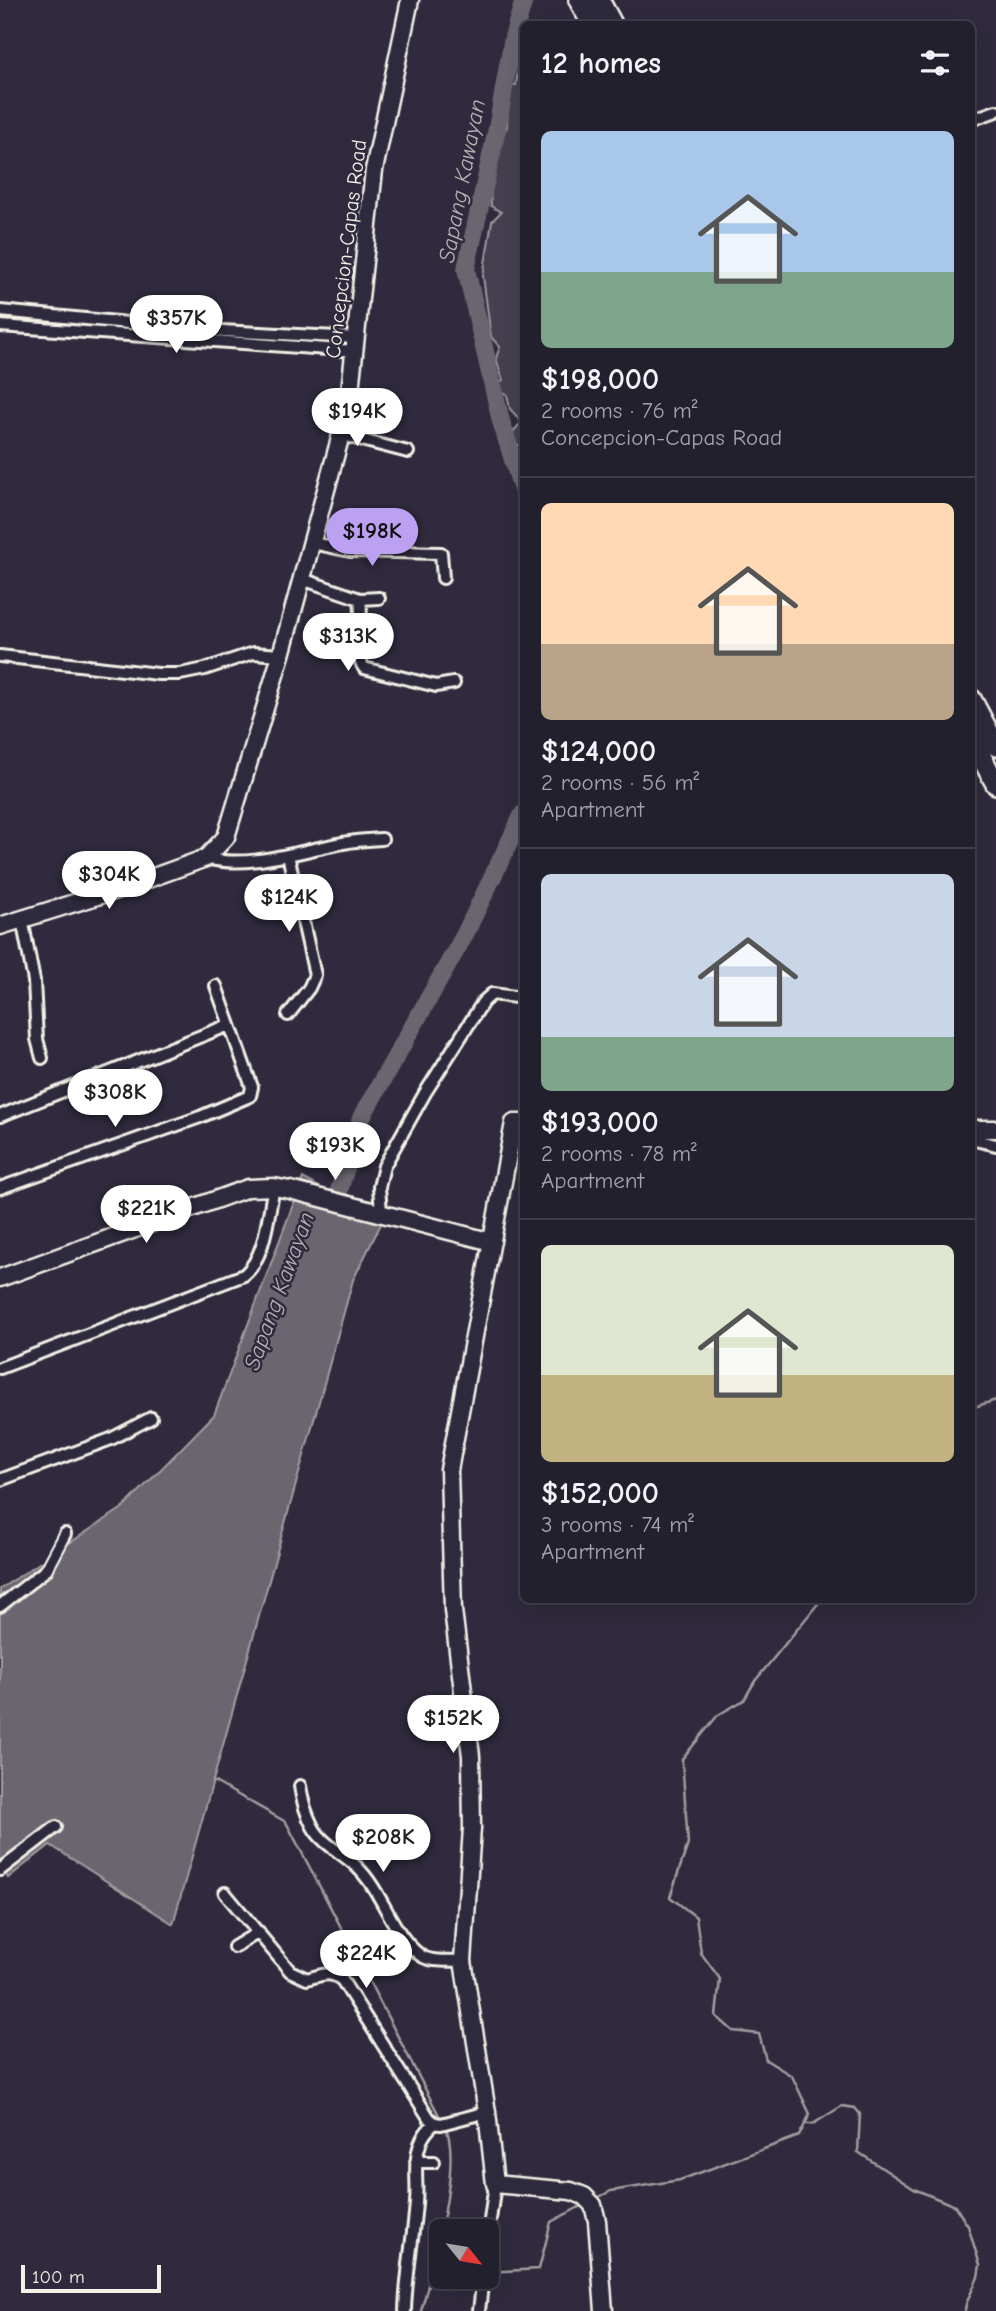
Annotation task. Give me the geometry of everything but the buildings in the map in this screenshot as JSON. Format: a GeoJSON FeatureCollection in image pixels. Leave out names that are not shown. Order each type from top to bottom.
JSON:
{"type":"FeatureCollection","features":[{"type":"Feature","properties":{"kind":"highway"},"geometry":{"type":"LineString","coordinates":[[586,1],[591,21]]}},
{"type":"Feature","properties":{"kind":"highway"},"geometry":{"type":"LineString","coordinates":[[586,1],[609,21]]}},
{"type":"Feature","properties":{"kind":"highway"},"geometry":{"type":"LineString","coordinates":[[975,707],[996,746]]}},
{"type":"Feature","properties":{"kind":"highway"},"geometry":{"type":"LineString","coordinates":[[975,745],[996,784]]}},
{"type":"Feature","properties":{"kind":"street","name":"Concepcion-Capas Road"},"geometry":{"type":"LineString","coordinates":[[206,858],[226,837],[232,822],[342,435],[356,345],[372,182],[410,0]]}},
{"type":"Feature","properties":{"kind":"street"},"geometry":{"type":"LineString","coordinates":[[975,119],[996,111]]}},
{"type":"Feature","properties":{"kind":"street"},"geometry":{"type":"LineString","coordinates":[[0,311],[356,345]]}},
{"type":"Feature","properties":{"kind":"street"},"geometry":{"type":"LineString","coordinates":[[0,326],[356,345]]}},
{"type":"Feature","properties":{"kind":"street"},"geometry":{"type":"LineString","coordinates":[[342,435],[408,452]]}},
{"type":"Feature","properties":{"kind":"street"},"geometry":{"type":"LineString","coordinates":[[313,543],[350,551],[442,553],[443,578]]}},
{"type":"Feature","properties":{"kind":"street"},"geometry":{"type":"LineString","coordinates":[[302,579],[360,599],[379,598]]}},
{"type":"Feature","properties":{"kind":"street"},"geometry":{"type":"LineString","coordinates":[[360,599],[360,663],[364,668],[436,686],[453,683]]}},
{"type":"Feature","properties":{"kind":"street"},"geometry":{"type":"LineString","coordinates":[[0,656],[158,674],[180,674],[205,669],[253,653],[281,655]]}},
{"type":"Feature","properties":{"kind":"street"},"geometry":{"type":"LineString","coordinates":[[0,926],[126,887],[206,858],[222,862],[288,855],[349,842],[382,839]]}},
{"type":"Feature","properties":{"kind":"street"},"geometry":{"type":"LineString","coordinates":[[288,855],[315,975],[309,988],[288,1015]]}},
{"type":"Feature","properties":{"kind":"street"},"geometry":{"type":"LineString","coordinates":[[22,919],[34,981],[37,1039],[42,1058]]}},
{"type":"Feature","properties":{"kind":"street"},"geometry":{"type":"LineString","coordinates":[[0,1188],[247,1099],[252,1087],[216,986]]}},
{"type":"Feature","properties":{"kind":"street"},"geometry":{"type":"LineString","coordinates":[[376,1211],[384,1166],[425,1093],[483,1002],[492,994],[520,998]]}},
{"type":"Feature","properties":{"kind":"street"},"geometry":{"type":"LineString","coordinates":[[0,1115],[229,1025]]}},
{"type":"Feature","properties":{"kind":"street"},"geometry":{"type":"LineString","coordinates":[[490,2219],[495,2184],[463,1961],[472,1828],[471,1756],[453,1610],[449,1470],[514,1123],[520,1123]]}},
{"type":"Feature","properties":{"kind":"street"},"geometry":{"type":"LineString","coordinates":[[975,1129],[996,1129]]}},
{"type":"Feature","properties":{"kind":"street"},"geometry":{"type":"LineString","coordinates":[[975,1140],[996,1145]]}},
{"type":"Feature","properties":{"kind":"street"},"geometry":{"type":"LineString","coordinates":[[0,1278],[248,1188],[282,1188],[492,1242]]}},
{"type":"Feature","properties":{"kind":"street"},"geometry":{"type":"LineString","coordinates":[[0,1368],[244,1275],[250,1271],[261,1247],[282,1188]]}},
{"type":"Feature","properties":{"kind":"street"},"geometry":{"type":"LineString","coordinates":[[0,1476],[111,1439],[151,1418]]}},
{"type":"Feature","properties":{"kind":"street"},"geometry":{"type":"LineString","coordinates":[[0,1606],[46,1570],[65,1534]]}},
{"type":"Feature","properties":{"kind":"street"},"geometry":{"type":"LineString","coordinates":[[300,1786],[303,1802],[314,1828],[357,1867],[376,1890],[394,1923],[415,1950],[430,1959],[463,1961]]}},
{"type":"Feature","properties":{"kind":"street"},"geometry":{"type":"LineString","coordinates":[[0,1870],[56,1826]]}},
{"type":"Feature","properties":{"kind":"street"},"geometry":{"type":"LineString","coordinates":[[225,1893],[290,1972],[307,1979],[334,1973],[342,1980],[429,2118],[442,2124],[486,2112]]}},
{"type":"Feature","properties":{"kind":"street"},"geometry":{"type":"LineString","coordinates":[[234,1947],[259,1932]]}},
{"type":"Feature","properties":{"kind":"street"},"geometry":{"type":"LineString","coordinates":[[405,2311],[416,2201],[416,2162],[427,2129],[435,2123]]}},
{"type":"Feature","properties":{"kind":"street"},"geometry":{"type":"LineString","coordinates":[[416,2162],[434,2162]]}},
{"type":"Feature","properties":{"kind":"street"},"geometry":{"type":"LineString","coordinates":[[495,2184],[571,2191],[584,2196],[593,2206],[597,2221],[604,2311]]}},
{"type":"Feature","properties":{"kind":"street"},"geometry":{"type":"LineString","coordinates":[[479,2311],[482,2289]]}},
{"type":"Feature","properties":{"kind":"shaded area"},"geometry":{"type":"Polygon","coordinates":[[[520,58],[520,420],[510,409],[507,394],[498,392],[496,384],[503,380],[496,358],[500,347],[491,337],[483,276],[492,221],[501,212],[491,206],[490,183],[495,170],[492,167],[500,155],[496,146],[507,127],[509,85],[516,85],[520,58]]]}},
{"type":"Feature","properties":{"kind":"shaded area"},"geometry":{"type":"Polygon","coordinates":[[[520,424],[520,446],[509,436],[520,424]]]}},
{"type":"Feature","properties":{"kind":"water"},"geometry":{"type":"Polygon","coordinates":[[[303,1178],[382,1222],[353,1280],[173,1924],[50,1845],[8,1878],[0,1865],[0,1589],[124,1507],[214,1415],[303,1178]]]}},
{"type":"Feature","properties":{"kind":"waterway","name":"Sapang Kawayan"},"geometry":{"type":"LineString","coordinates":[[520,482],[501,421],[466,269],[497,129],[513,37],[524,0]]}},
{"type":"Feature","properties":{"kind":"waterway","name":"Sapang Kawayan"},"geometry":{"type":"LineString","coordinates":[[331,1217],[361,1118],[464,936],[520,820]]}},
{"type":"Feature","properties":{"kind":"waterway"},"geometry":{"type":"LineString","coordinates":[[975,1407],[996,1400]]}},
{"type":"Feature","properties":{"kind":"waterway"},"geometry":{"type":"LineString","coordinates":[[595,2199],[611,2191],[680,2180],[799,2136],[810,2114],[792,2076],[766,2060],[759,2034],[733,2031],[716,2016],[720,1979],[701,1953],[696,1917],[670,1897],[688,1844],[682,1759],[718,1715],[744,1700],[755,1681],[819,1603]]}},
{"type":"Feature","properties":{"kind":"waterway"},"geometry":{"type":"LineString","coordinates":[[213,1781],[286,1822],[442,2121]]}},
{"type":"Feature","properties":{"kind":"waterway"},"geometry":{"type":"LineString","coordinates":[[807,2124],[813,2124],[842,2106],[855,2108],[860,2114],[858,2152],[914,2189],[955,2206],[968,2226],[980,2265],[965,2311]]}},
{"type":"Feature","properties":{"kind":"waterway"},"geometry":{"type":"LineString","coordinates":[[421,2311],[444,2217],[448,2189],[450,2142],[445,2126]]}},
{"type":"Feature","properties":{"kind":"waterway"},"geometry":{"type":"LineString","coordinates":[[499,2271],[539,2269],[551,2222],[583,2205]]}}]}
